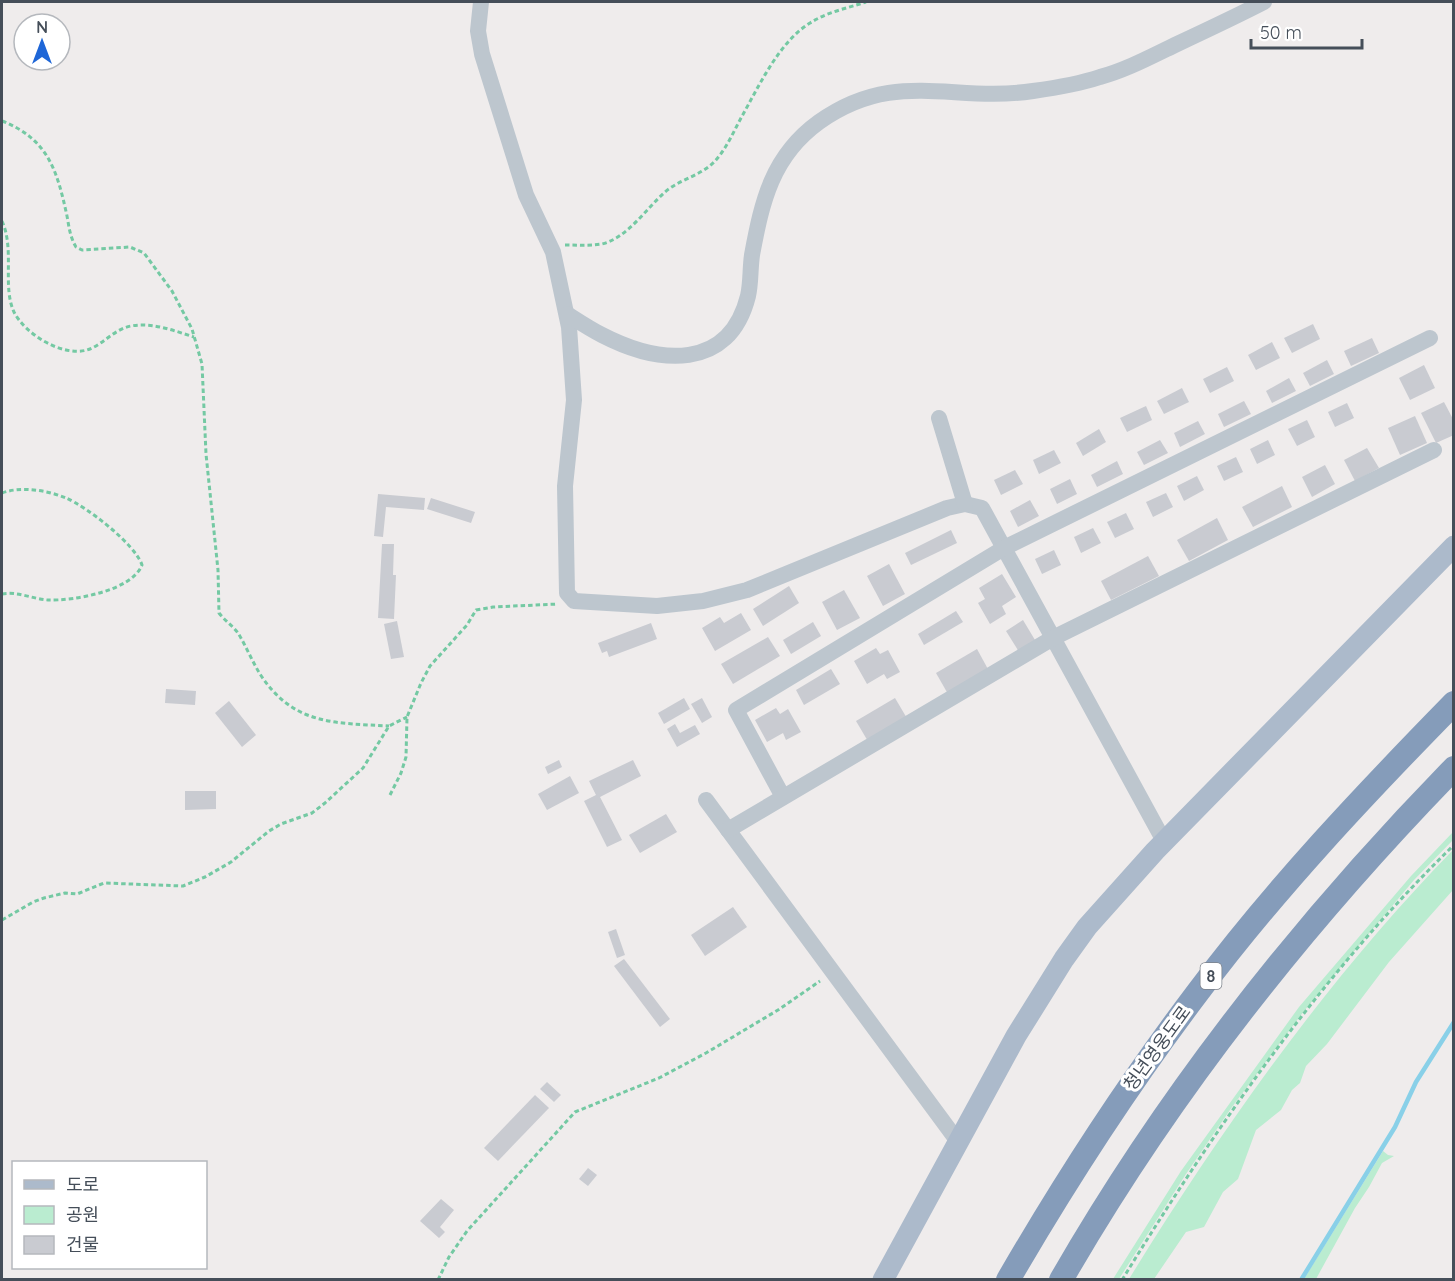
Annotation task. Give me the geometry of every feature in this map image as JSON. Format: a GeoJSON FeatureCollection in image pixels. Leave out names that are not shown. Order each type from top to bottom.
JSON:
{"type":"FeatureCollection","features":[{"type":"Feature","properties":{"kind":"highway","name":"청년영웅도로"},"geometry":{"type":"LineString","coordinates":[[1008,1280],[1049,1210],[1119,1102],[1198,991],[1282,888],[1371,788],[1454,703]]}},
{"type":"Feature","properties":{"kind":"highway"},"geometry":{"type":"LineString","coordinates":[[1061,1280],[1087,1233],[1157,1127],[1234,1018],[1316,917],[1404,819],[1454,768]]}},
{"type":"Feature","properties":{"kind":"main road"},"geometry":{"type":"LineString","coordinates":[[883,1280],[1016,1036],[1064,959],[1087,927],[1112,898],[1454,546]]}},
{"type":"Feature","properties":{"kind":"street"},"geometry":{"type":"LineString","coordinates":[[481,2],[478,18],[482,54],[526,195],[551,247],[567,314],[572,348],[574,400],[567,454],[565,506],[567,593],[574,601],[657,606],[703,601],[747,590],[947,508],[964,504],[982,508],[1165,843]]}},
{"type":"Feature","properties":{"kind":"street"},"geometry":{"type":"LineString","coordinates":[[567,314],[601,335],[640,350],[675,357],[692,356],[708,350],[733,332],[739,322],[748,295],[752,256],[766,194],[773,177],[788,150],[801,136],[840,109],[861,99],[901,90],[1009,93],[1033,91],[1098,78],[1137,63],[1264,2]]}},
{"type":"Feature","properties":{"kind":"street"},"geometry":{"type":"LineString","coordinates":[[572,348],[577,341],[601,335]]}},
{"type":"Feature","properties":{"kind":"street"},"geometry":{"type":"LineString","coordinates":[[783,797],[736,710],[1004,548],[1430,338]]}},
{"type":"Feature","properties":{"kind":"street"},"geometry":{"type":"LineString","coordinates":[[939,418],[964,504]]}},
{"type":"Feature","properties":{"kind":"street"},"geometry":{"type":"LineString","coordinates":[[728,830],[1053,638],[1434,450]]}},
{"type":"Feature","properties":{"kind":"street"},"geometry":{"type":"LineString","coordinates":[[706,800],[958,1143]]}},
{"type":"Feature","properties":{"kind":"path"},"geometry":{"type":"LineString","coordinates":[[551,247],[595,245],[615,238],[667,190],[682,180],[707,169],[726,146],[788,40],[818,18],[866,2]]}},
{"type":"Feature","properties":{"kind":"path"},"geometry":{"type":"LineString","coordinates":[[2,121],[19,128],[35,139],[45,151],[56,176],[69,231],[76,247],[82,250],[130,247],[144,254],[182,307],[202,364],[206,454],[218,570],[219,614],[238,634],[268,685],[294,710],[321,720],[389,726],[407,717]]}},
{"type":"Feature","properties":{"kind":"path"},"geometry":{"type":"LineString","coordinates":[[2,221],[7,237],[13,309],[20,322],[49,343],[65,350],[89,350],[114,332],[131,326],[152,326],[194,337]]}},
{"type":"Feature","properties":{"kind":"path"},"geometry":{"type":"LineString","coordinates":[[2,493],[17,488],[47,492],[67,498],[111,529],[139,556],[142,565],[139,573],[122,584],[79,598],[49,600],[10,592],[2,594]]}},
{"type":"Feature","properties":{"kind":"path"},"geometry":{"type":"LineString","coordinates":[[390,795],[406,757],[407,717],[430,666],[467,625],[476,610],[574,601]]}},
{"type":"Feature","properties":{"kind":"path"},"geometry":{"type":"LineString","coordinates":[[2,920],[44,898],[64,893],[77,894],[104,883],[183,886],[205,877],[231,862],[269,831],[281,824],[312,813],[325,803],[363,768],[389,726]]}},
{"type":"Feature","properties":{"kind":"path"},"geometry":{"type":"LineString","coordinates":[[1122,1280],[1216,1133],[1311,1005],[1389,912],[1454,845]]}},
{"type":"Feature","properties":{"kind":"path"},"geometry":{"type":"LineString","coordinates":[[438,1280],[449,1257],[467,1231],[575,1112],[659,1078],[706,1053],[778,1010],[832,972]]}},
{"type":"Feature","properties":{"kind":"green space"},"geometry":{"type":"Polygon","coordinates":[[[1453,832],[1453,840],[1414,880],[1304,1011],[1232,1107],[1119,1279],[1113,1279],[1181,1171],[1299,1007],[1411,876],[1453,832]]]}},
{"type":"Feature","properties":{"kind":"green space"},"geometry":{"type":"Polygon","coordinates":[[[1453,850],[1453,890],[1389,962],[1327,1044],[1306,1066],[1300,1083],[1292,1090],[1281,1110],[1256,1130],[1238,1179],[1223,1192],[1204,1227],[1186,1232],[1154,1279],[1129,1279],[1202,1166],[1279,1056],[1362,950],[1453,850]]]}},
{"type":"Feature","properties":{"kind":"green space"},"geometry":{"type":"Polygon","coordinates":[[[1383,1151],[1394,1156],[1382,1163],[1316,1279],[1304,1279],[1383,1151]]]}},
{"type":"Feature","properties":{"kind":"building"},"geometry":{"type":"Polygon","coordinates":[[[1313,324],[1320,339],[1292,353],[1284,338],[1313,324]]]}},
{"type":"Feature","properties":{"kind":"building"},"geometry":{"type":"Polygon","coordinates":[[[1372,338],[1379,353],[1351,366],[1344,351],[1372,338]]]}},
{"type":"Feature","properties":{"kind":"building"},"geometry":{"type":"Polygon","coordinates":[[[1272,342],[1280,358],[1256,370],[1248,355],[1272,342]]]}},
{"type":"Feature","properties":{"kind":"building"},"geometry":{"type":"Polygon","coordinates":[[[1327,360],[1334,374],[1310,386],[1303,373],[1327,360]]]}},
{"type":"Feature","properties":{"kind":"building"},"geometry":{"type":"Polygon","coordinates":[[[1424,365],[1435,388],[1410,400],[1399,378],[1424,365]]]}},
{"type":"Feature","properties":{"kind":"building"},"geometry":{"type":"Polygon","coordinates":[[[1227,367],[1234,381],[1210,393],[1203,379],[1227,367]]]}},
{"type":"Feature","properties":{"kind":"building"},"geometry":{"type":"Polygon","coordinates":[[[1289,378],[1296,391],[1272,403],[1266,391],[1289,378]]]}},
{"type":"Feature","properties":{"kind":"building"},"geometry":{"type":"Polygon","coordinates":[[[1182,388],[1189,402],[1164,414],[1157,401],[1182,388]]]}},
{"type":"Feature","properties":{"kind":"building"},"geometry":{"type":"Polygon","coordinates":[[[1244,401],[1251,414],[1224,427],[1218,414],[1244,401]]]}},
{"type":"Feature","properties":{"kind":"building"},"geometry":{"type":"Polygon","coordinates":[[[1444,402],[1454,421],[1454,435],[1436,443],[1421,413],[1444,402]]]}},
{"type":"Feature","properties":{"kind":"building"},"geometry":{"type":"Polygon","coordinates":[[[1347,403],[1354,418],[1335,427],[1328,412],[1347,403]]]}},
{"type":"Feature","properties":{"kind":"building"},"geometry":{"type":"Polygon","coordinates":[[[1146,406],[1152,420],[1127,432],[1120,418],[1146,406]]]}},
{"type":"Feature","properties":{"kind":"building"},"geometry":{"type":"Polygon","coordinates":[[[1415,416],[1427,443],[1400,455],[1388,428],[1415,416]]]}},
{"type":"Feature","properties":{"kind":"building"},"geometry":{"type":"Polygon","coordinates":[[[1307,420],[1315,437],[1297,446],[1288,429],[1307,420]]]}},
{"type":"Feature","properties":{"kind":"building"},"geometry":{"type":"Polygon","coordinates":[[[1198,421],[1205,434],[1180,447],[1174,433],[1198,421]]]}},
{"type":"Feature","properties":{"kind":"building"},"geometry":{"type":"Polygon","coordinates":[[[1099,429],[1106,442],[1083,456],[1076,443],[1099,429]]]}},
{"type":"Feature","properties":{"kind":"building"},"geometry":{"type":"Polygon","coordinates":[[[1160,440],[1168,453],[1144,465],[1137,452],[1160,440]]]}},
{"type":"Feature","properties":{"kind":"building"},"geometry":{"type":"Polygon","coordinates":[[[1268,440],[1275,455],[1257,464],[1250,449],[1268,440]]]}},
{"type":"Feature","properties":{"kind":"building"},"geometry":{"type":"Polygon","coordinates":[[[1367,448],[1379,468],[1355,481],[1344,460],[1367,448]]]}},
{"type":"Feature","properties":{"kind":"building"},"geometry":{"type":"Polygon","coordinates":[[[1054,450],[1061,463],[1039,474],[1033,460],[1054,450]]]}},
{"type":"Feature","properties":{"kind":"building"},"geometry":{"type":"Polygon","coordinates":[[[1236,457],[1243,472],[1224,481],[1217,466],[1236,457]]]}},
{"type":"Feature","properties":{"kind":"building"},"geometry":{"type":"Polygon","coordinates":[[[1117,461],[1123,474],[1097,487],[1091,475],[1117,461]]]}},
{"type":"Feature","properties":{"kind":"building"},"geometry":{"type":"Polygon","coordinates":[[[1325,465],[1335,484],[1312,497],[1302,477],[1325,465]]]}},
{"type":"Feature","properties":{"kind":"building"},"geometry":{"type":"Polygon","coordinates":[[[1015,470],[1023,484],[1001,495],[994,480],[1015,470]]]}},
{"type":"Feature","properties":{"kind":"building"},"geometry":{"type":"Polygon","coordinates":[[[1197,476],[1204,490],[1184,501],[1177,486],[1197,476]]]}},
{"type":"Feature","properties":{"kind":"building"},"geometry":{"type":"Polygon","coordinates":[[[1070,479],[1077,494],[1057,504],[1050,489],[1070,479]]]}},
{"type":"Feature","properties":{"kind":"building"},"geometry":{"type":"Polygon","coordinates":[[[1282,486],[1292,507],[1253,527],[1242,507],[1282,486]]]}},
{"type":"Feature","properties":{"kind":"building"},"geometry":{"type":"Polygon","coordinates":[[[1166,493],[1173,507],[1153,517],[1146,502],[1166,493]]]}},
{"type":"Feature","properties":{"kind":"building"},"geometry":{"type":"Polygon","coordinates":[[[378,494],[425,498],[424,510],[386,507],[383,537],[374,536],[378,494]]]}},
{"type":"Feature","properties":{"kind":"building"},"geometry":{"type":"Polygon","coordinates":[[[431,498],[475,512],[471,523],[427,509],[431,498]]]}},
{"type":"Feature","properties":{"kind":"building"},"geometry":{"type":"Polygon","coordinates":[[[1030,500],[1039,516],[1018,527],[1010,511],[1030,500]]]}},
{"type":"Feature","properties":{"kind":"building"},"geometry":{"type":"Polygon","coordinates":[[[1126,513],[1134,529],[1115,538],[1107,522],[1126,513]]]}},
{"type":"Feature","properties":{"kind":"building"},"geometry":{"type":"Polygon","coordinates":[[[1217,518],[1228,540],[1189,561],[1177,540],[1217,518]]]}},
{"type":"Feature","properties":{"kind":"building"},"geometry":{"type":"Polygon","coordinates":[[[1093,528],[1101,543],[1081,553],[1074,537],[1093,528]]]}},
{"type":"Feature","properties":{"kind":"building"},"geometry":{"type":"Polygon","coordinates":[[[951,530],[957,543],[911,565],[905,553],[951,530]]]}},
{"type":"Feature","properties":{"kind":"building"},"geometry":{"type":"Polygon","coordinates":[[[382,544],[394,544],[393,575],[396,575],[394,619],[378,618],[382,544]]]}},
{"type":"Feature","properties":{"kind":"building"},"geometry":{"type":"Polygon","coordinates":[[[1054,550],[1061,565],[1042,574],[1035,559],[1054,550]]]}},
{"type":"Feature","properties":{"kind":"building"},"geometry":{"type":"Polygon","coordinates":[[[1148,556],[1159,576],[1111,600],[1101,581],[1148,556]]]}},
{"type":"Feature","properties":{"kind":"building"},"geometry":{"type":"Polygon","coordinates":[[[889,564],[905,594],[883,606],[867,576],[889,564]]]}},
{"type":"Feature","properties":{"kind":"building"},"geometry":{"type":"Polygon","coordinates":[[[1002,574],[1016,597],[1002,606],[1006,614],[990,624],[978,603],[985,599],[979,588],[1002,574]]]}},
{"type":"Feature","properties":{"kind":"building"},"geometry":{"type":"Polygon","coordinates":[[[789,586],[799,603],[763,626],[753,609],[789,586]]]}},
{"type":"Feature","properties":{"kind":"building"},"geometry":{"type":"Polygon","coordinates":[[[844,590],[860,618],[837,630],[822,602],[844,590]]]}},
{"type":"Feature","properties":{"kind":"building"},"geometry":{"type":"Polygon","coordinates":[[[956,611],[963,622],[924,645],[918,634],[956,611]]]}},
{"type":"Feature","properties":{"kind":"building"},"geometry":{"type":"Polygon","coordinates":[[[741,613],[751,630],[715,651],[702,628],[720,617],[724,623],[741,613]]]}},
{"type":"Feature","properties":{"kind":"building"},"geometry":{"type":"Polygon","coordinates":[[[1023,620],[1038,645],[1021,655],[1006,631],[1023,620]]]}},
{"type":"Feature","properties":{"kind":"building"},"geometry":{"type":"Polygon","coordinates":[[[397,621],[404,657],[391,659],[384,624],[397,621]]]}},
{"type":"Feature","properties":{"kind":"building"},"geometry":{"type":"Polygon","coordinates":[[[813,622],[821,636],[791,654],[783,640],[813,622]]]}},
{"type":"Feature","properties":{"kind":"building"},"geometry":{"type":"Polygon","coordinates":[[[651,623],[657,639],[609,657],[607,651],[602,653],[598,643],[651,623]]]}},
{"type":"Feature","properties":{"kind":"building"},"geometry":{"type":"Polygon","coordinates":[[[768,637],[780,656],[733,684],[721,664],[768,637]]]}},
{"type":"Feature","properties":{"kind":"building"},"geometry":{"type":"Polygon","coordinates":[[[876,648],[880,654],[888,650],[900,672],[887,679],[884,674],[867,684],[854,661],[876,648]]]}},
{"type":"Feature","properties":{"kind":"building"},"geometry":{"type":"Polygon","coordinates":[[[977,649],[989,671],[948,694],[936,673],[977,649]]]}},
{"type":"Feature","properties":{"kind":"building"},"geometry":{"type":"Polygon","coordinates":[[[831,669],[840,684],[804,705],[796,690],[831,669]]]}},
{"type":"Feature","properties":{"kind":"building"},"geometry":{"type":"Polygon","coordinates":[[[166,689],[196,691],[195,705],[165,703],[166,689]]]}},
{"type":"Feature","properties":{"kind":"building"},"geometry":{"type":"Polygon","coordinates":[[[684,698],[690,709],[664,724],[658,713],[684,698]]]}},
{"type":"Feature","properties":{"kind":"building"},"geometry":{"type":"Polygon","coordinates":[[[702,698],[712,717],[702,723],[691,704],[702,698]]]}},
{"type":"Feature","properties":{"kind":"building"},"geometry":{"type":"Polygon","coordinates":[[[895,698],[908,720],[869,743],[856,721],[895,698]]]}},
{"type":"Feature","properties":{"kind":"building"},"geometry":{"type":"Polygon","coordinates":[[[229,701],[256,735],[242,747],[215,713],[229,701]]]}},
{"type":"Feature","properties":{"kind":"building"},"geometry":{"type":"Polygon","coordinates":[[[776,708],[780,714],[788,709],[801,732],[786,740],[783,733],[767,742],[755,720],[776,708]]]}},
{"type":"Feature","properties":{"kind":"building"},"geometry":{"type":"Polygon","coordinates":[[[675,724],[680,733],[695,725],[700,734],[677,747],[667,729],[675,724]]]}},
{"type":"Feature","properties":{"kind":"building"},"geometry":{"type":"Polygon","coordinates":[[[559,760],[562,767],[548,774],[545,767],[559,760]]]}},
{"type":"Feature","properties":{"kind":"building"},"geometry":{"type":"Polygon","coordinates":[[[633,760],[641,776],[600,797],[622,840],[607,847],[584,801],[596,795],[589,781],[633,760]]]}},
{"type":"Feature","properties":{"kind":"building"},"geometry":{"type":"Polygon","coordinates":[[[570,776],[579,793],[547,810],[538,794],[570,776]]]}},
{"type":"Feature","properties":{"kind":"building"},"geometry":{"type":"Polygon","coordinates":[[[185,791],[216,791],[216,809],[185,810],[185,791]]]}},
{"type":"Feature","properties":{"kind":"building"},"geometry":{"type":"Polygon","coordinates":[[[666,814],[677,832],[640,853],[629,835],[666,814]]]}},
{"type":"Feature","properties":{"kind":"building"},"geometry":{"type":"Polygon","coordinates":[[[733,907],[747,927],[705,956],[691,935],[733,907]]]}},
{"type":"Feature","properties":{"kind":"building"},"geometry":{"type":"Polygon","coordinates":[[[616,929],[625,955],[617,958],[608,932],[616,929]]]}},
{"type":"Feature","properties":{"kind":"building"},"geometry":{"type":"Polygon","coordinates":[[[624,959],[670,1019],[660,1027],[614,966],[624,959]]]}},
{"type":"Feature","properties":{"kind":"building"},"geometry":{"type":"Polygon","coordinates":[[[547,1082],[561,1095],[554,1102],[540,1089],[547,1082]]]}},
{"type":"Feature","properties":{"kind":"building"},"geometry":{"type":"Polygon","coordinates":[[[535,1095],[549,1108],[498,1161],[484,1148],[535,1095]]]}},
{"type":"Feature","properties":{"kind":"building"},"geometry":{"type":"Polygon","coordinates":[[[588,1168],[597,1175],[588,1186],[579,1179],[588,1168]]]}},
{"type":"Feature","properties":{"kind":"building"},"geometry":{"type":"Polygon","coordinates":[[[441,1199],[454,1210],[440,1227],[445,1232],[439,1238],[420,1221],[441,1199]]]}},
{"type":"Feature","properties":{"kind":"waterway"},"geometry":{"type":"LineString","coordinates":[[1301,1280],[1395,1127],[1416,1082],[1454,1022]]}}]}
